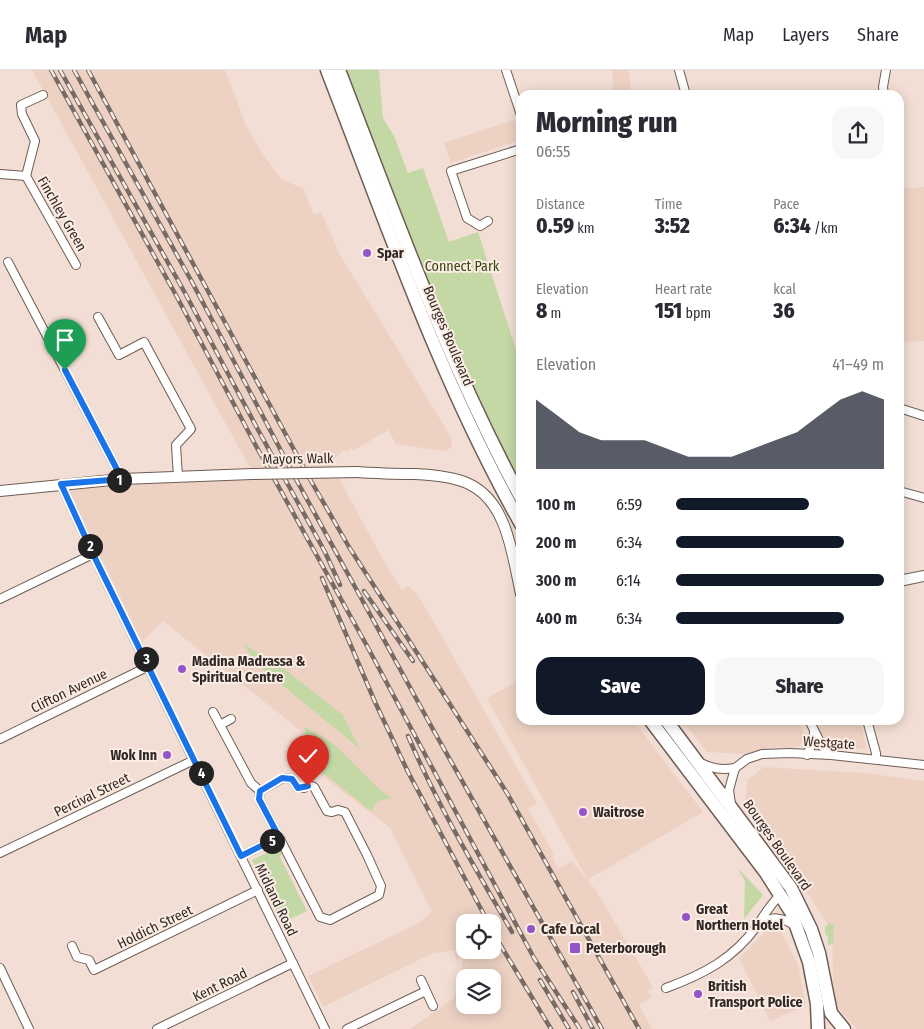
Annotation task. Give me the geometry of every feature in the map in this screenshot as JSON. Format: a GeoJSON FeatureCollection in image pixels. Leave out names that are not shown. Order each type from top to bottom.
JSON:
{"type":"FeatureCollection","features":[{"type":"Feature","properties":{"kind":"main road","name":"Bourges Boulevard"},"geometry":{"type":"LineString","coordinates":[[327,70],[438,351],[463,408],[516,514]]}},
{"type":"Feature","properties":{"kind":"main road","name":"Bourges Boulevard"},"geometry":{"type":"LineString","coordinates":[[339,70],[434,315],[464,383],[516,489]]}},
{"type":"Feature","properties":{"kind":"main road","name":"Bourges Boulevard"},"geometry":{"type":"LineString","coordinates":[[654,725],[766,874],[790,912],[809,962],[819,1019],[818,1029]]}},
{"type":"Feature","properties":{"kind":"main road","name":"Bourges Boulevard"},"geometry":{"type":"LineString","coordinates":[[670,725],[732,806],[800,903],[819,952],[830,1013],[844,1029]]}},
{"type":"Feature","properties":{"kind":"street"},"geometry":{"type":"LineString","coordinates":[[506,70],[516,100]]}},
{"type":"Feature","properties":{"kind":"street"},"geometry":{"type":"LineString","coordinates":[[678,70],[684,90]]}},
{"type":"Feature","properties":{"kind":"street"},"geometry":{"type":"LineString","coordinates":[[884,90],[886,70]]}},
{"type":"Feature","properties":{"kind":"street","name":"Finchley Green"},"geometry":{"type":"LineString","coordinates":[[43,95],[21,105],[22,114],[35,140],[26,176],[76,265]]}},
{"type":"Feature","properties":{"kind":"street"},"geometry":{"type":"LineString","coordinates":[[450,171],[516,151]]}},
{"type":"Feature","properties":{"kind":"street"},"geometry":{"type":"LineString","coordinates":[[446,162],[467,218],[480,226],[488,221]]}},
{"type":"Feature","properties":{"kind":"street","name":"Finchley Green"},"geometry":{"type":"LineString","coordinates":[[0,174],[26,176]]}},
{"type":"Feature","properties":{"kind":"street"},"geometry":{"type":"LineString","coordinates":[[8,262],[122,479]]}},
{"type":"Feature","properties":{"kind":"street"},"geometry":{"type":"LineString","coordinates":[[98,317],[119,355],[144,342],[191,429],[176,445],[178,477]]}},
{"type":"Feature","properties":{"kind":"street"},"geometry":{"type":"LineString","coordinates":[[904,410],[924,416]]}},
{"type":"Feature","properties":{"kind":"street","name":"Mayors Walk"},"geometry":{"type":"LineString","coordinates":[[0,491],[122,479],[252,474],[357,472],[450,477],[467,482],[483,492],[499,512],[516,574]]}},
{"type":"Feature","properties":{"kind":"street","name":"Midland Road"},"geometry":{"type":"LineString","coordinates":[[61,484],[93,554],[325,1029]]}},
{"type":"Feature","properties":{"kind":"street"},"geometry":{"type":"LineString","coordinates":[[904,492],[924,498]]}},
{"type":"Feature","properties":{"kind":"street"},"geometry":{"type":"LineString","coordinates":[[0,599],[93,554]]}},
{"type":"Feature","properties":{"kind":"street"},"geometry":{"type":"LineString","coordinates":[[904,580],[924,576]]}},
{"type":"Feature","properties":{"kind":"street","name":"Clifton Avenue"},"geometry":{"type":"LineString","coordinates":[[0,739],[149,666]]}},
{"type":"Feature","properties":{"kind":"street"},"geometry":{"type":"LineString","coordinates":[[214,712],[251,783],[260,791]]}},
{"type":"Feature","properties":{"kind":"street"},"geometry":{"type":"LineString","coordinates":[[220,725],[231,719]]}},
{"type":"Feature","properties":{"kind":"street"},"geometry":{"type":"LineString","coordinates":[[812,725],[822,746],[831,755]]}},
{"type":"Feature","properties":{"kind":"street"},"geometry":{"type":"LineString","coordinates":[[868,725],[876,759]]}},
{"type":"Feature","properties":{"kind":"street"},"geometry":{"type":"LineString","coordinates":[[807,755],[813,741],[814,730]]}},
{"type":"Feature","properties":{"kind":"street","name":"Westgate"},"geometry":{"type":"LineString","coordinates":[[735,768],[747,759],[756,756],[790,753],[876,759],[924,765]]}},
{"type":"Feature","properties":{"kind":"street","name":"Percival Street"},"geometry":{"type":"LineString","coordinates":[[0,853],[194,760]]}},
{"type":"Feature","properties":{"kind":"street"},"geometry":{"type":"LineString","coordinates":[[697,761],[720,770],[735,768],[729,790],[732,806]]}},
{"type":"Feature","properties":{"kind":"street"},"geometry":{"type":"LineString","coordinates":[[282,778],[292,779],[298,788],[314,787],[327,811],[338,810],[345,812],[381,886],[379,895],[330,920],[320,918],[259,799],[260,791],[282,778]]}},
{"type":"Feature","properties":{"kind":"street"},"geometry":{"type":"LineString","coordinates":[[241,856],[279,837]]}},
{"type":"Feature","properties":{"kind":"street","name":"Holdich Street"},"geometry":{"type":"LineString","coordinates":[[72,946],[78,957],[89,960],[94,970],[258,890]]}},
{"type":"Feature","properties":{"kind":"street"},"geometry":{"type":"LineString","coordinates":[[666,988],[708,970],[732,954],[757,926],[771,904],[780,895],[793,898],[800,903]]}},
{"type":"Feature","properties":{"kind":"street"},"geometry":{"type":"LineString","coordinates":[[757,926],[764,921],[776,917],[786,919],[795,926]]}},
{"type":"Feature","properties":{"kind":"street","name":"Kent Road"},"geometry":{"type":"LineString","coordinates":[[157,1029],[293,963]]}},
{"type":"Feature","properties":{"kind":"street"},"geometry":{"type":"LineString","coordinates":[[0,968],[29,1029]]}},
{"type":"Feature","properties":{"kind":"street"},"geometry":{"type":"LineString","coordinates":[[421,980],[433,1006]]}},
{"type":"Feature","properties":{"kind":"street"},"geometry":{"type":"LineString","coordinates":[[347,1029],[426,991]]}},
{"type":"Feature","properties":{"kind":"shaded area"},"geometry":{"type":"Polygon","coordinates":[[[32,70],[225,70],[246,125],[260,150],[281,179],[304,189],[314,215],[321,212],[339,253],[451,437],[451,448],[443,451],[396,444],[388,430],[353,451],[351,447],[349,451],[343,451],[335,458],[333,467],[387,567],[402,590],[409,586],[421,600],[537,803],[528,809],[553,852],[553,858],[558,869],[571,861],[587,879],[487,698],[516,682],[516,725],[637,725],[703,812],[587,880],[595,889],[653,987],[648,991],[652,997],[639,1005],[652,1029],[410,1029],[454,998],[456,990],[456,1014],[501,1014],[501,969],[461,969],[464,959],[501,959],[501,914],[456,914],[456,958],[454,950],[431,954],[323,1007],[308,976],[417,924],[432,912],[390,828],[291,752],[303,750],[301,731],[163,621],[142,642],[65,481],[246,469],[256,479],[32,70]]]}},
{"type":"Feature","properties":{"kind":"shaded area"},"geometry":{"type":"Polygon","coordinates":[[[612,70],[629,70],[631,90],[614,90],[612,70]]]}},
{"type":"Feature","properties":{"kind":"shaded area"},"geometry":{"type":"Polygon","coordinates":[[[514,120],[516,127],[516,141],[451,163],[444,143],[514,120]]]}},
{"type":"Feature","properties":{"kind":"shaded area"},"geometry":{"type":"Polygon","coordinates":[[[924,187],[924,341],[904,342],[904,189],[924,187]]]}},
{"type":"Feature","properties":{"kind":"shaded area"},"geometry":{"type":"Polygon","coordinates":[[[686,725],[801,725],[804,734],[805,741],[797,747],[769,748],[744,754],[707,752],[686,725]]]}},
{"type":"Feature","properties":{"kind":"shaded area"},"geometry":{"type":"Polygon","coordinates":[[[816,725],[861,725],[867,749],[840,748],[825,741],[816,725]]]}},
{"type":"Feature","properties":{"kind":"shaded area"},"geometry":{"type":"Polygon","coordinates":[[[764,767],[865,773],[924,781],[924,1029],[857,1029],[836,1006],[833,980],[832,931],[794,873],[745,807],[747,780],[764,767]]]}},
{"type":"Feature","properties":{"kind":"shaded area"},"geometry":{"type":"Polygon","coordinates":[[[774,925],[779,928],[798,964],[806,1005],[770,1021],[739,958],[774,925]]]}},
{"type":"Feature","properties":{"kind":"green space","name":"Connect Park"},"geometry":{"type":"Polygon","coordinates":[[[345,70],[379,70],[383,118],[394,136],[408,173],[423,168],[449,242],[478,232],[516,350],[516,477],[473,390],[431,291],[345,70]]]}},
{"type":"Feature","properties":{"kind":"green space"},"geometry":{"type":"Polygon","coordinates":[[[244,644],[286,670],[343,715],[360,749],[254,662],[244,644]]]}},
{"type":"Feature","properties":{"kind":"green space"},"geometry":{"type":"Polygon","coordinates":[[[305,727],[334,744],[378,788],[392,798],[378,801],[371,811],[303,757],[305,727]]]}},
{"type":"Feature","properties":{"kind":"green space"},"geometry":{"type":"Polygon","coordinates":[[[279,847],[282,853],[280,857],[307,911],[282,923],[252,860],[279,847]]]}},
{"type":"Feature","properties":{"kind":"green space"},"geometry":{"type":"Polygon","coordinates":[[[737,867],[763,895],[744,919],[745,881],[737,867]]]}},
{"type":"Feature","properties":{"kind":"green space"},"geometry":{"type":"Polygon","coordinates":[[[834,924],[833,943],[828,946],[825,926],[834,924]]]}},
{"type":"Feature","properties":{"kind":"railway"},"geometry":{"type":"LineString","coordinates":[[51,70],[367,646],[534,958],[580,1029]]}},
{"type":"Feature","properties":{"kind":"railway"},"geometry":{"type":"LineString","coordinates":[[60,70],[185,293],[325,552],[340,585]]}},
{"type":"Feature","properties":{"kind":"railway"},"geometry":{"type":"LineString","coordinates":[[74,70],[192,282],[297,481],[435,733],[602,1029]]}},
{"type":"Feature","properties":{"kind":"railway"},"geometry":{"type":"LineString","coordinates":[[88,70],[311,481],[349,547],[507,793],[639,1029]]}},
{"type":"Feature","properties":{"kind":"railway"},"geometry":{"type":"LineString","coordinates":[[322,578],[375,702],[408,772],[484,914]]}},
{"type":"Feature","properties":{"kind":"railway"},"geometry":{"type":"LineString","coordinates":[[364,591],[413,661]]}},
{"type":"Feature","properties":{"kind":"railway"},"geometry":{"type":"LineString","coordinates":[[408,736],[444,811],[512,932]]}},
{"type":"Feature","properties":{"kind":"railway"},"geometry":{"type":"LineString","coordinates":[[501,946],[551,1029]]}},
{"type":"Feature","properties":{"kind":"railway"},"geometry":{"type":"LineString","coordinates":[[540,980],[569,1029]]}},
{"type":"Feature","properties":{"kind":"railway"},"geometry":{"type":"LineString","coordinates":[[573,992],[593,1029]]}},
{"type":"Feature","properties":{"kind":"place","name":"Spar"},"geometry":{"type":"Point","coordinates":[367,253]}},
{"type":"Feature","properties":{"kind":"place","name":"Madina Madrassa & Spiritual Centre"},"geometry":{"type":"Point","coordinates":[182,669]}},
{"type":"Feature","properties":{"kind":"place","name":"Wok Inn"},"geometry":{"type":"Point","coordinates":[167,755]}},
{"type":"Feature","properties":{"kind":"place","name":"Waitrose"},"geometry":{"type":"Point","coordinates":[583,812]}},
{"type":"Feature","properties":{"kind":"place","name":"Great Northern Hotel"},"geometry":{"type":"Point","coordinates":[686,917]}},
{"type":"Feature","properties":{"kind":"place","name":"Cafe Local"},"geometry":{"type":"Point","coordinates":[531,929]}},
{"type":"Feature","properties":{"kind":"place","name":"Peterborough"},"geometry":{"type":"Point","coordinates":[575,948]}},
{"type":"Feature","properties":{"kind":"place","name":"British Transport Police"},"geometry":{"type":"Point","coordinates":[698,994]}},
{"type":"Feature","properties":{"kind":"route"},"geometry":{"type":"LineString","coordinates":[[65,370],[122,479],[61,484],[93,554],[241,856],[279,837],[259,799],[260,791],[282,778],[292,779],[298,788],[308,786]]}}]}
